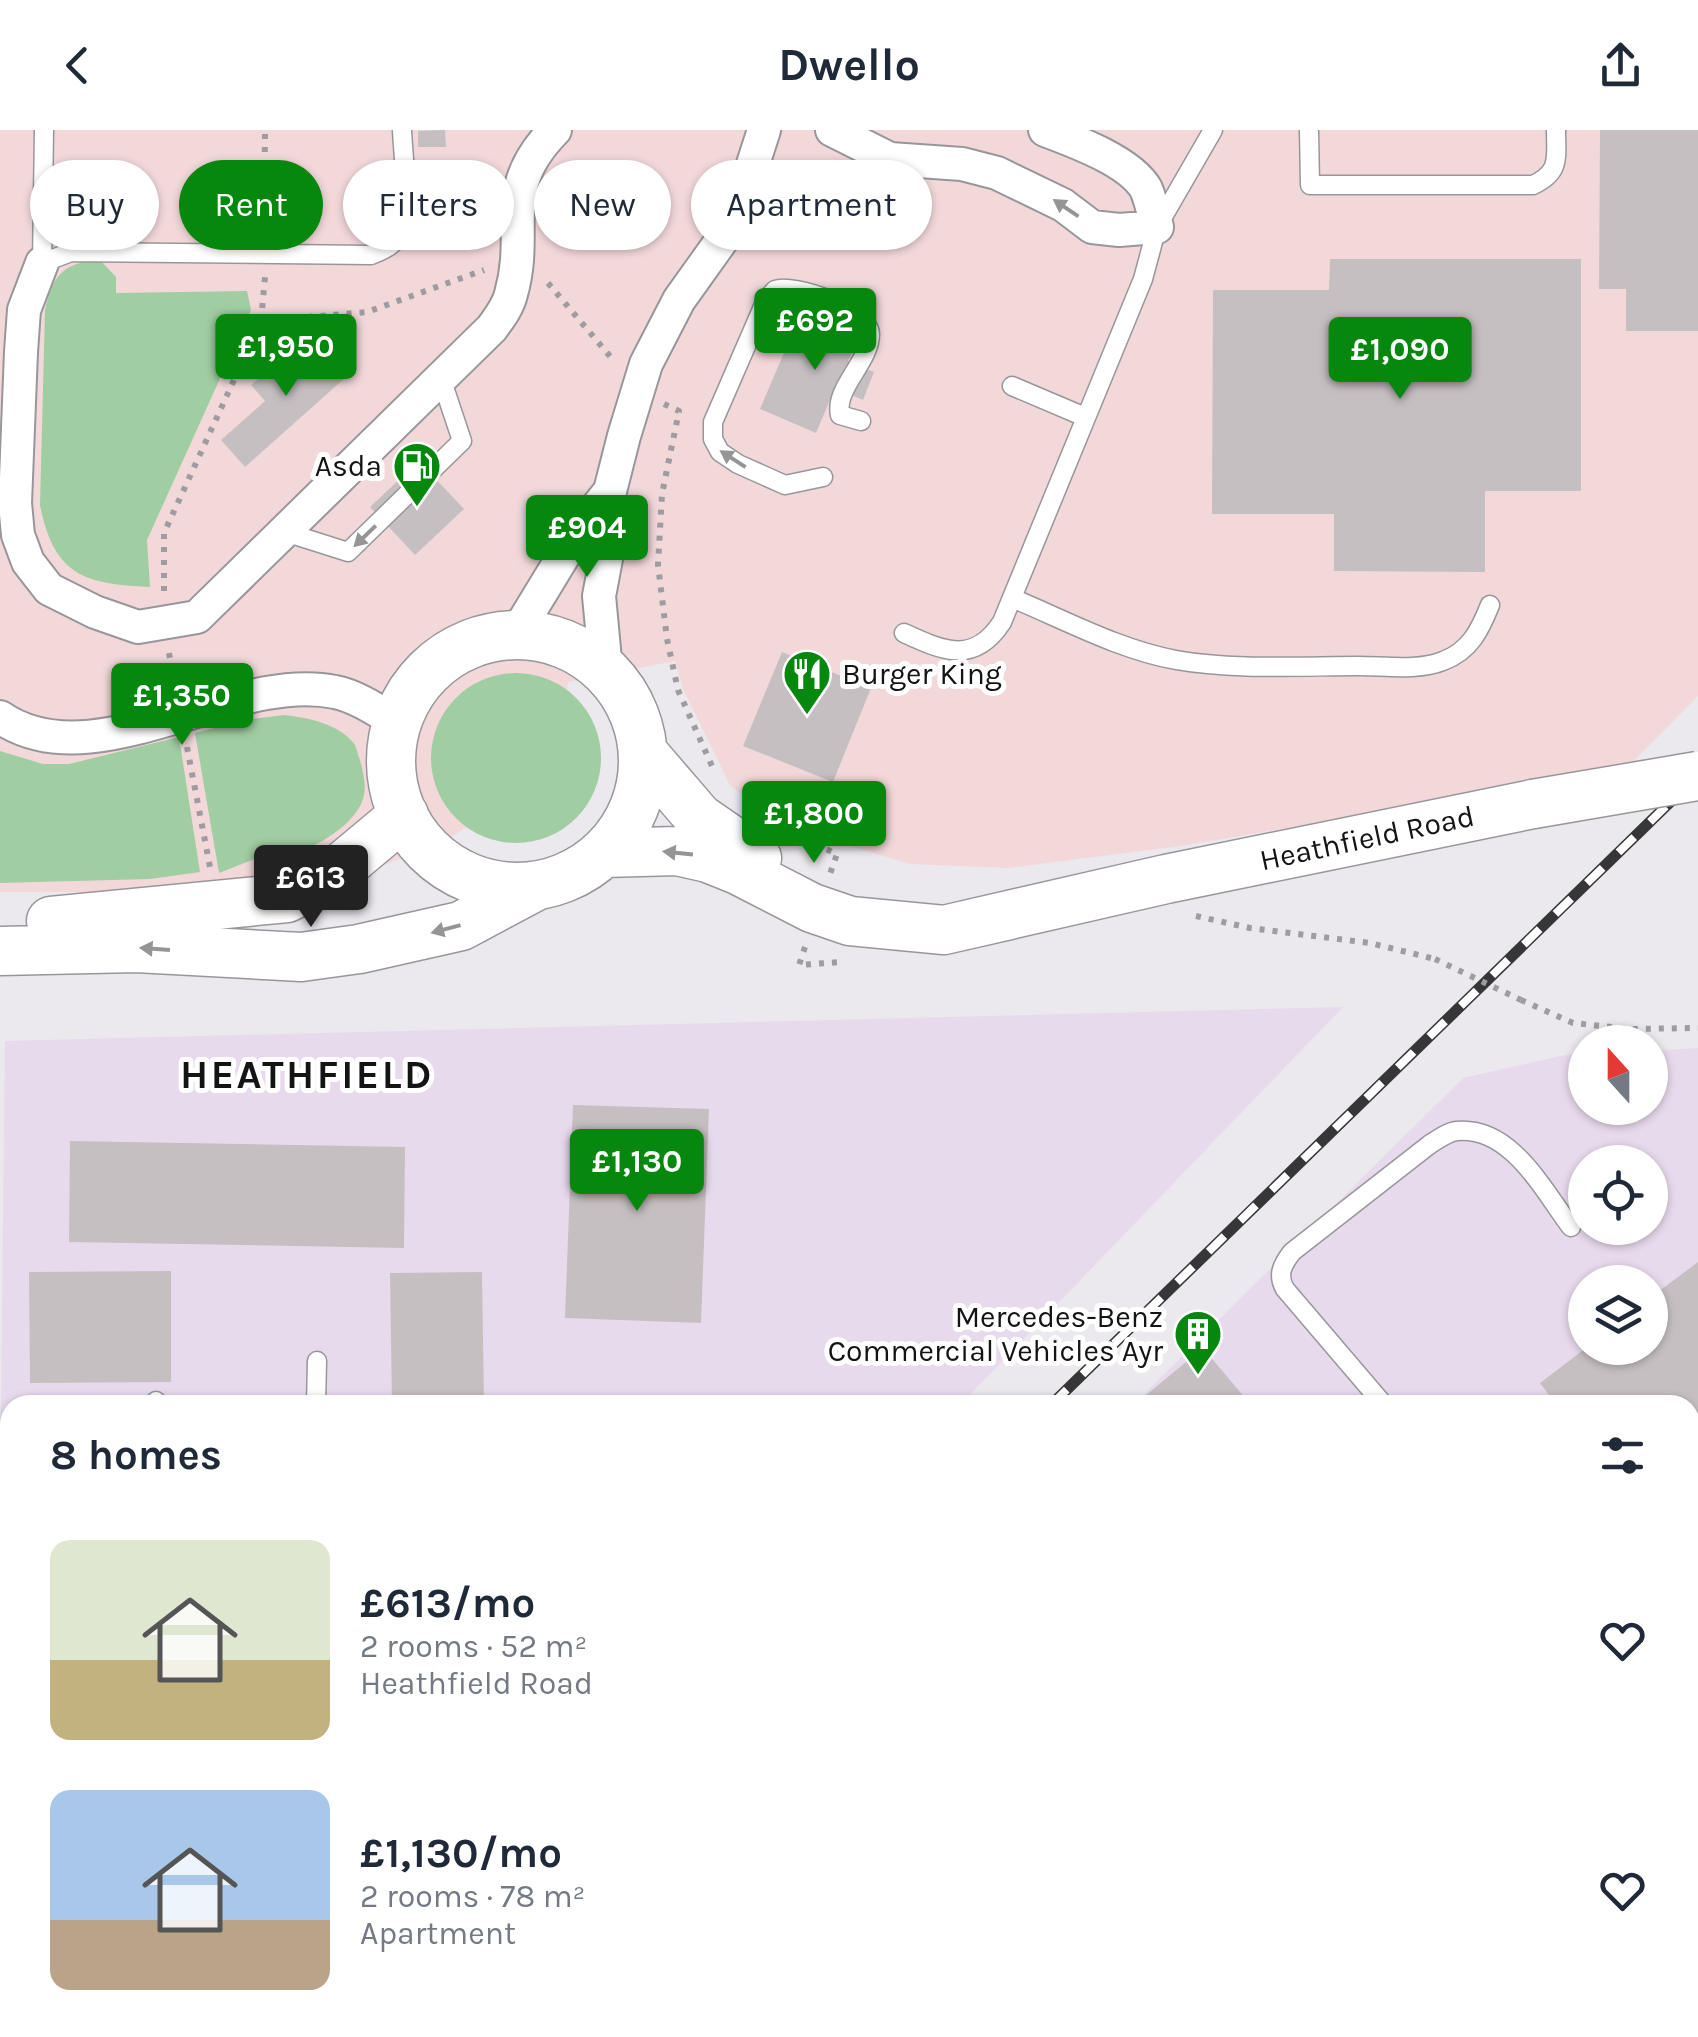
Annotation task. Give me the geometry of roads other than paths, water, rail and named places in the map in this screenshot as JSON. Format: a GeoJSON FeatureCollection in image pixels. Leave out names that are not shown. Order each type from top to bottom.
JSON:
{"type":"FeatureCollection","features":[{"type":"Feature","properties":{"kind":"main road"},"geometry":{"type":"LineString","coordinates":[[516,634],[550,638],[581,652],[606,670],[624,693],[638,724],[644,754],[641,787],[627,824],[604,853],[564,879],[534,886],[499,886],[470,879],[440,862],[413,834],[395,796],[390,756],[396,722],[417,684],[448,655],[484,638],[516,634]]}},
{"type":"Feature","properties":{"kind":"main road","name":"Heathfield Road"},"geometry":{"type":"LineString","coordinates":[[644,754],[698,818],[850,920],[944,930],[1166,879],[1533,804],[1698,776]]}},
{"type":"Feature","properties":{"kind":"main road"},"geometry":{"type":"LineString","coordinates":[[0,924],[288,898],[337,871],[404,815]]}},
{"type":"Feature","properties":{"kind":"main road","name":"Heathfield Road"},"geometry":{"type":"LineString","coordinates":[[604,853],[677,852],[708,858],[822,898]]}},
{"type":"Feature","properties":{"kind":"main road"},"geometry":{"type":"LineString","coordinates":[[0,951],[136,948],[301,957],[359,949],[461,926],[534,886]]}},
{"type":"Feature","properties":{"kind":"street"},"geometry":{"type":"LineString","coordinates":[[42,263],[24,310],[15,504],[18,535],[28,562],[49,589],[94,612],[138,627],[197,618],[498,319],[511,296],[521,184],[536,149],[555,130]]}},
{"type":"Feature","properties":{"kind":"street"},"geometry":{"type":"LineString","coordinates":[[606,670],[598,596],[606,559],[610,491],[638,390],[646,364],[679,300],[734,223],[764,130]]}},
{"type":"Feature","properties":{"kind":"street"},"geometry":{"type":"LineString","coordinates":[[832,130],[890,159],[962,164],[997,173],[1063,205],[1092,227],[1157,227],[1145,188],[1125,168],[1044,130]]}},
{"type":"Feature","properties":{"kind":"street"},"geometry":{"type":"LineString","coordinates":[[516,634],[582,527],[610,491]]}},
{"type":"Feature","properties":{"kind":"street"},"geometry":{"type":"LineString","coordinates":[[0,717],[18,730],[50,738],[100,735],[290,691],[334,692],[396,722]]}},
{"type":"Feature","properties":{"kind":"lane"},"geometry":{"type":"LineString","coordinates":[[44,130],[42,263],[71,252],[371,255],[388,249],[402,232],[404,216],[402,130]]}},
{"type":"Feature","properties":{"kind":"lane"},"geometry":{"type":"LineString","coordinates":[[904,632],[936,648],[968,650],[992,636],[1012,598],[1143,279],[1157,227],[1212,130]]}},
{"type":"Feature","properties":{"kind":"lane"},"geometry":{"type":"LineString","coordinates":[[1310,130],[1310,184],[1534,185],[1549,178],[1556,164],[1556,130]]}},
{"type":"Feature","properties":{"kind":"lane"},"geometry":{"type":"LineString","coordinates":[[824,477],[785,484],[727,458],[713,439],[713,422],[766,300],[775,290],[795,288],[820,297],[851,311],[868,326],[870,334],[863,355],[838,406],[840,415],[860,421]]}},
{"type":"Feature","properties":{"kind":"lane"},"geometry":{"type":"LineString","coordinates":[[285,532],[348,552],[462,441],[441,378]]}},
{"type":"Feature","properties":{"kind":"lane"},"geometry":{"type":"LineString","coordinates":[[1012,386],[1085,417]]}},
{"type":"Feature","properties":{"kind":"lane"},"geometry":{"type":"LineString","coordinates":[[1012,598],[1130,646],[1176,660],[1279,666],[1415,666],[1442,662],[1464,650],[1478,634],[1490,605]]}},
{"type":"Feature","properties":{"kind":"lane"},"geometry":{"type":"LineString","coordinates":[[1375,1395],[1285,1289],[1280,1271],[1292,1252],[1429,1144],[1454,1131],[1479,1133],[1508,1146],[1568,1223]]}},
{"type":"Feature","properties":{"kind":"lane"},"geometry":{"type":"LineString","coordinates":[[316,1395],[317,1361]]}},
{"type":"Feature","properties":{"kind":"railway"},"geometry":{"type":"LineString","coordinates":[[1061,1395],[1698,775]]}},
{"type":"Feature","properties":{"kind":"place","name":"Asda"},"geometry":{"type":"Point","coordinates":[417,508]}},
{"type":"Feature","properties":{"kind":"place","name":"Burger King"},"geometry":{"type":"Point","coordinates":[807,716]}},
{"type":"Feature","properties":{"kind":"place","name":"Mercedes-Benz Commercial Vehicles Ayr"},"geometry":{"type":"Point","coordinates":[1198,1376]}},
{"type":"Feature","properties":{"kind":"district","name":"HEATHFIELD"},"geometry":{"type":"Point","coordinates":[307,1074]}}]}
